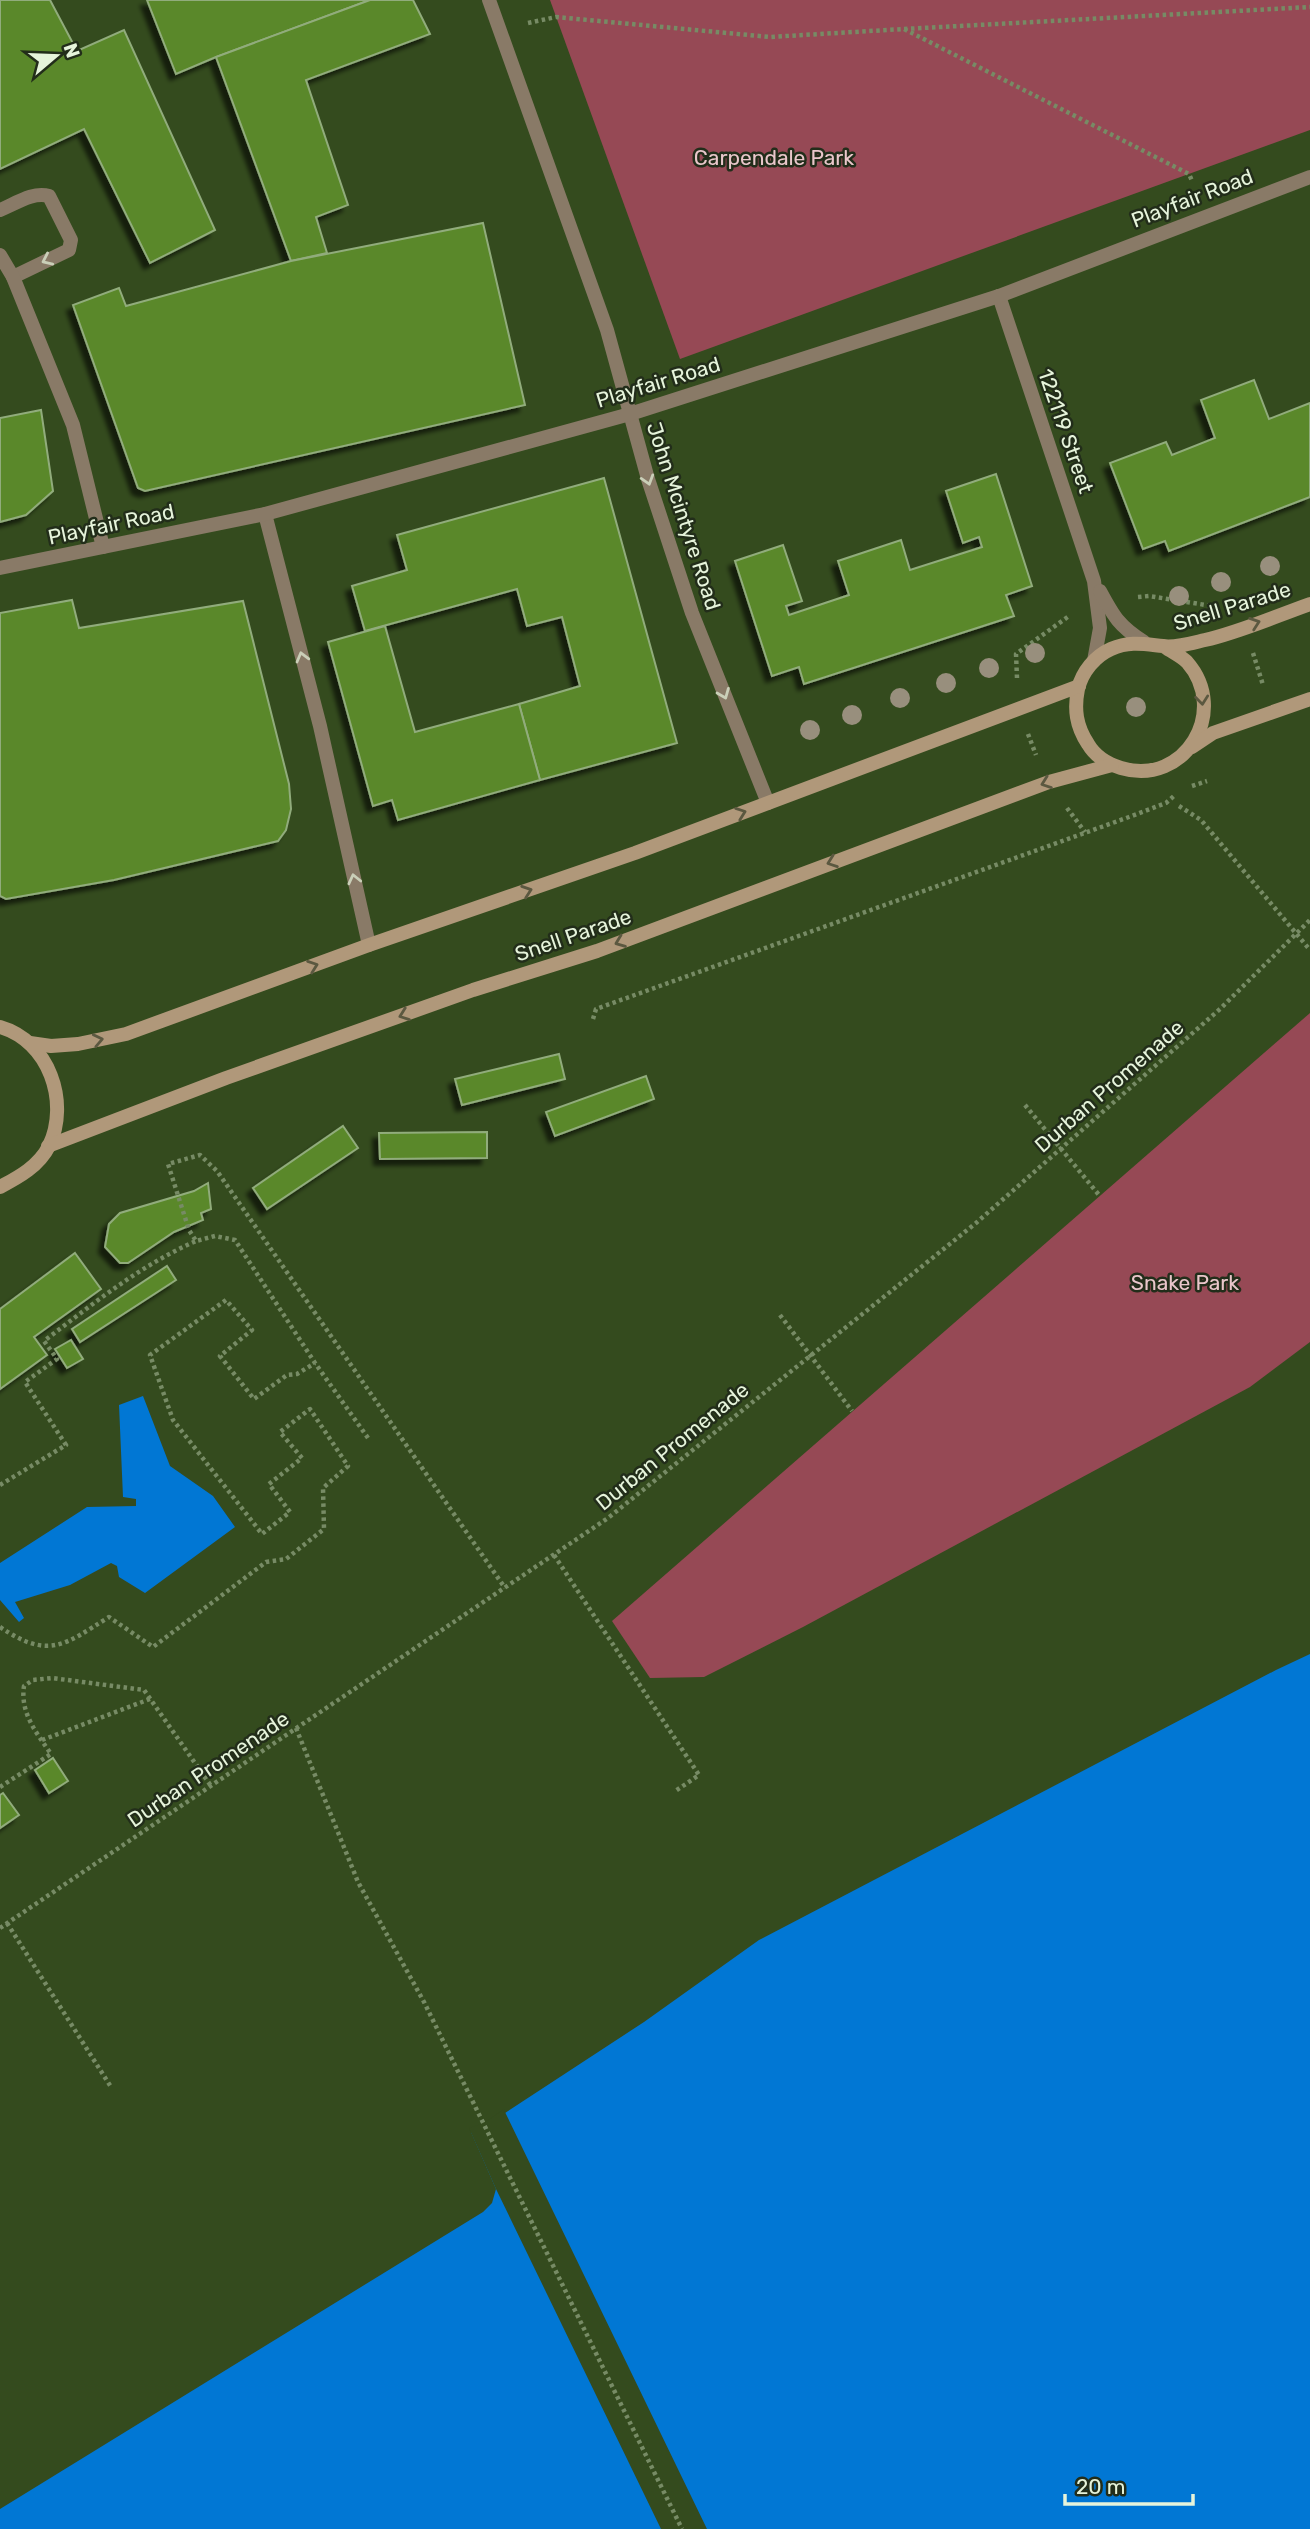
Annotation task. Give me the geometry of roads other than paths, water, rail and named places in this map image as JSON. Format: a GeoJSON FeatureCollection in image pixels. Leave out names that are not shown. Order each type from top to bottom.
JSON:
{"type":"FeatureCollection","features":[{"type":"Feature","properties":{"kind":"main road","name":"Snell Parade"},"geometry":{"type":"LineString","coordinates":[[1165,647],[1206,640],[1310,604]]}},
{"type":"Feature","properties":{"kind":"main road"},"geometry":{"type":"LineString","coordinates":[[1190,749],[1201,728],[1204,704],[1199,680],[1186,661],[1165,647],[1144,642],[1126,643],[1109,650],[1094,661],[1079,686],[1075,709],[1080,732],[1093,752],[1112,765],[1134,772],[1152,771],[1169,765],[1213,733],[1310,699]]}},
{"type":"Feature","properties":{"kind":"main road"},"geometry":{"type":"LineString","coordinates":[[30,1043],[78,1044],[126,1034],[369,945],[635,853],[1079,686]]}},
{"type":"Feature","properties":{"kind":"main road","name":"Snell Parade"},"geometry":{"type":"LineString","coordinates":[[48,1146],[239,1073],[473,990],[610,946],[1049,782],[1112,765]]}},
{"type":"Feature","properties":{"kind":"main road"},"geometry":{"type":"LineString","coordinates":[[0,1027],[30,1043],[52,1073],[58,1110],[48,1146],[27,1173],[0,1187]]}},
{"type":"Feature","properties":{"kind":"street","name":"John Mcintyre Road"},"geometry":{"type":"LineString","coordinates":[[489,0],[607,330],[648,479],[692,614],[768,803]]}},
{"type":"Feature","properties":{"kind":"street","name":"Playfair Road"},"geometry":{"type":"LineString","coordinates":[[0,568],[265,514],[630,414],[999,296],[1310,177]]}},
{"type":"Feature","properties":{"kind":"street"},"geometry":{"type":"LineString","coordinates":[[0,210],[37,194],[45,194],[71,240],[69,250],[13,277]]}},
{"type":"Feature","properties":{"kind":"street"},"geometry":{"type":"LineString","coordinates":[[0,255],[13,277],[73,425],[103,547]]}},
{"type":"Feature","properties":{"kind":"street","name":"122119 Street"},"geometry":{"type":"LineString","coordinates":[[999,296],[1094,580],[1116,620],[1144,642]]}},
{"type":"Feature","properties":{"kind":"street"},"geometry":{"type":"LineString","coordinates":[[265,514],[320,726],[369,945]]}},
{"type":"Feature","properties":{"kind":"street","name":"122119 Street"},"geometry":{"type":"LineString","coordinates":[[1094,580],[1100,628],[1094,661]]}},
{"type":"Feature","properties":{"kind":"water"},"geometry":{"type":"Polygon","coordinates":[[[143,1396],[170,1466],[213,1496],[235,1527],[145,1593],[119,1577],[117,1566],[111,1563],[70,1585],[15,1602],[24,1618],[19,1622],[0,1600],[0,1563],[87,1507],[136,1506],[136,1499],[123,1497],[119,1405],[143,1396]]]}},
{"type":"Feature","properties":{"kind":"water"},"geometry":{"type":"Polygon","coordinates":[[[1310,1654],[1310,2529],[0,2529],[0,2509],[483,2212],[492,2203],[496,2189],[471,2132],[485,2126],[644,2022],[759,1940],[1310,1654]]]}},
{"type":"Feature","properties":{"kind":"park label","name":"Carpendale Park"},"geometry":{"type":"Point","coordinates":[774,157]}},
{"type":"Feature","properties":{"kind":"park label","name":"Snake Park"},"geometry":{"type":"Point","coordinates":[1185,1282]}}]}
